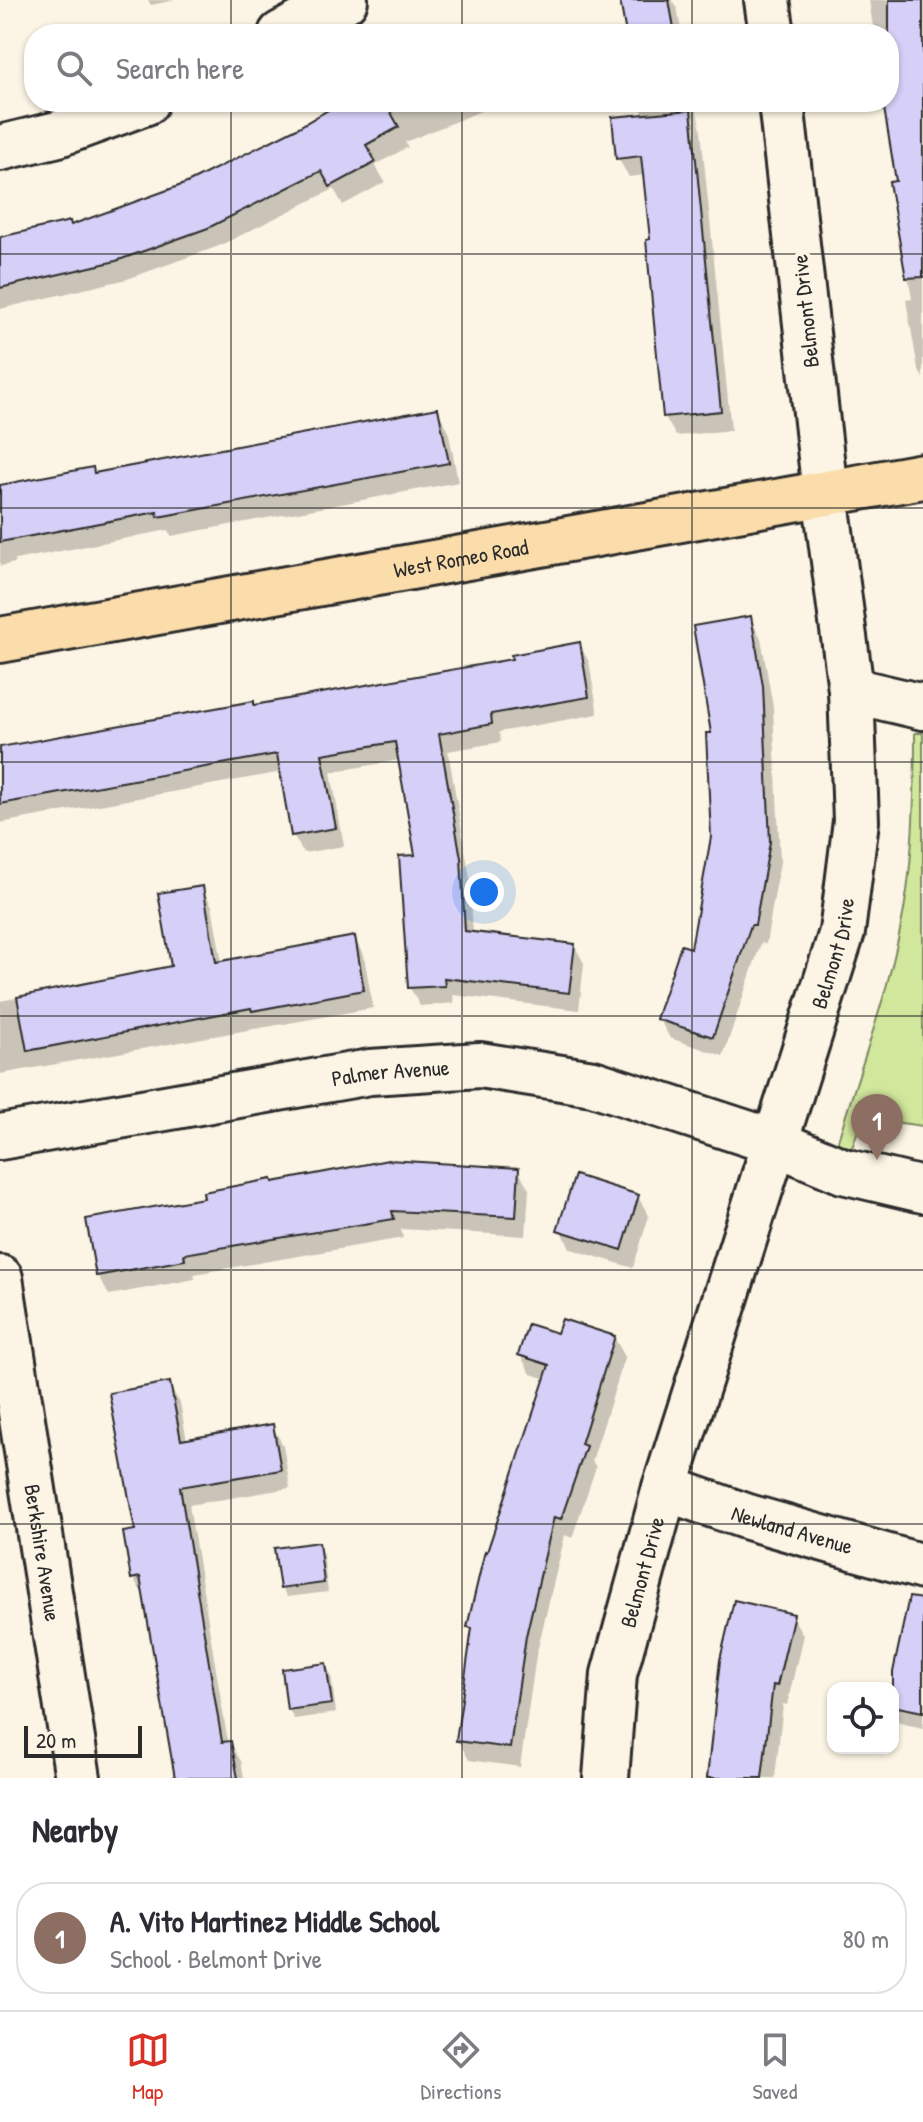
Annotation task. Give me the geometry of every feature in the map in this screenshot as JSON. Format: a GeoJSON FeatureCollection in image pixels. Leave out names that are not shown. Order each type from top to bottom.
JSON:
{"type":"FeatureCollection","features":[{"type":"Feature","properties":{"kind":"main road","name":"West Romeo Road"},"geometry":{"type":"LineString","coordinates":[[0,640],[923,476]]}},
{"type":"Feature","properties":{"kind":"street"},"geometry":{"type":"LineString","coordinates":[[282,22],[345,0]]}},
{"type":"Feature","properties":{"kind":"street"},"geometry":{"type":"LineString","coordinates":[[767,0],[771,24]]}},
{"type":"Feature","properties":{"kind":"street"},"geometry":{"type":"LineString","coordinates":[[0,148],[58,134],[118,112]]}},
{"type":"Feature","properties":{"kind":"street","name":"Belmont Drive"},"geometry":{"type":"LineString","coordinates":[[606,1778],[614,1674],[665,1488],[842,932],[856,821],[851,690],[825,493],[782,112]]}},
{"type":"Feature","properties":{"kind":"street"},"geometry":{"type":"LineString","coordinates":[[851,690],[923,707]]}},
{"type":"Feature","properties":{"kind":"street","name":"Palmer Avenue"},"geometry":{"type":"LineString","coordinates":[[0,1137],[370,1072],[480,1065],[593,1083],[774,1142],[843,1171],[923,1190]]}},
{"type":"Feature","properties":{"kind":"street","name":"Berkshire Avenue"},"geometry":{"type":"LineString","coordinates":[[0,1278],[78,1778]]}},
{"type":"Feature","properties":{"kind":"street","name":"Newland Avenue"},"geometry":{"type":"LineString","coordinates":[[665,1488],[763,1522],[923,1567]]}},
{"type":"Feature","properties":{"kind":"green space"},"geometry":{"type":"Polygon","coordinates":[[[915,733],[923,733],[923,1126],[864,1113],[852,1148],[837,1144],[895,955],[907,891],[914,812],[915,733]]]}},
{"type":"Feature","properties":{"kind":"building"},"geometry":{"type":"Polygon","coordinates":[[[620,0],[669,0],[673,24],[624,24],[620,0]]]}},
{"type":"Feature","properties":{"kind":"building"},"geometry":{"type":"Polygon","coordinates":[[[889,0],[923,0],[923,277],[906,278],[889,182],[896,181],[885,112],[899,112],[899,24],[889,24],[889,0]]]}},
{"type":"Feature","properties":{"kind":"building"},"geometry":{"type":"Polygon","coordinates":[[[325,112],[391,112],[399,127],[366,145],[376,162],[330,187],[321,171],[208,228],[116,261],[0,288],[0,237],[70,221],[71,225],[187,183],[325,112]]]}},
{"type":"Feature","properties":{"kind":"building"},"geometry":{"type":"Polygon","coordinates":[[[691,112],[721,411],[663,417],[641,156],[616,159],[612,117],[691,112]]]}},
{"type":"Feature","properties":{"kind":"building"},"geometry":{"type":"Polygon","coordinates":[[[438,408],[449,463],[158,517],[157,512],[0,542],[0,485],[93,467],[94,473],[438,408]]]}},
{"type":"Feature","properties":{"kind":"building"},"geometry":{"type":"Polygon","coordinates":[[[751,616],[763,686],[770,842],[755,925],[751,925],[713,1037],[656,1019],[681,945],[691,948],[711,837],[706,733],[711,733],[693,626],[751,616]]]}},
{"type":"Feature","properties":{"kind":"building"},"geometry":{"type":"Polygon","coordinates":[[[580,642],[589,697],[491,714],[492,724],[439,734],[461,858],[465,931],[575,944],[569,993],[444,978],[445,986],[408,988],[399,856],[415,855],[395,742],[322,754],[336,828],[291,836],[277,754],[0,804],[0,747],[512,659],[511,655],[580,642]]]}},
{"type":"Feature","properties":{"kind":"building"},"geometry":{"type":"Polygon","coordinates":[[[203,886],[216,962],[355,936],[364,990],[252,1011],[251,1008],[27,1051],[17,997],[171,966],[158,893],[203,886]]]}},
{"type":"Feature","properties":{"kind":"building"},"geometry":{"type":"Polygon","coordinates":[[[388,1160],[519,1168],[516,1217],[392,1211],[394,1219],[184,1254],[185,1260],[96,1276],[86,1219],[204,1198],[203,1192],[388,1160]]]}},
{"type":"Feature","properties":{"kind":"building"},"geometry":{"type":"Polygon","coordinates":[[[575,1175],[639,1195],[622,1250],[557,1230],[575,1175]]]}},
{"type":"Feature","properties":{"kind":"building"},"geometry":{"type":"Polygon","coordinates":[[[562,1319],[615,1336],[581,1444],[586,1446],[561,1519],[554,1517],[526,1636],[510,1748],[456,1741],[472,1628],[467,1627],[485,1551],[549,1365],[518,1355],[528,1324],[557,1333],[562,1319]]]}},
{"type":"Feature","properties":{"kind":"building"},"geometry":{"type":"Polygon","coordinates":[[[170,1382],[181,1440],[273,1424],[281,1470],[180,1487],[222,1742],[231,1741],[238,1778],[175,1778],[140,1577],[131,1579],[123,1532],[135,1530],[109,1393],[170,1382]]]}},
{"type":"Feature","properties":{"kind":"building"},"geometry":{"type":"Polygon","coordinates":[[[319,1542],[324,1583],[280,1589],[274,1548],[319,1542]]]}},
{"type":"Feature","properties":{"kind":"building"},"geometry":{"type":"Polygon","coordinates":[[[909,1597],[923,1599],[923,1712],[899,1707],[899,1682],[893,1682],[909,1597]]]}},
{"type":"Feature","properties":{"kind":"building"},"geometry":{"type":"Polygon","coordinates":[[[734,1600],[794,1614],[777,1686],[773,1685],[762,1778],[707,1778],[720,1660],[734,1600]]]}},
{"type":"Feature","properties":{"kind":"building"},"geometry":{"type":"Polygon","coordinates":[[[326,1663],[332,1704],[287,1710],[282,1669],[326,1663]]]}},
{"type":"Feature","properties":{"kind":"place","name":"A. Vito Martinez Middle School"},"geometry":{"type":"Point","coordinates":[877,1160]}}]}
